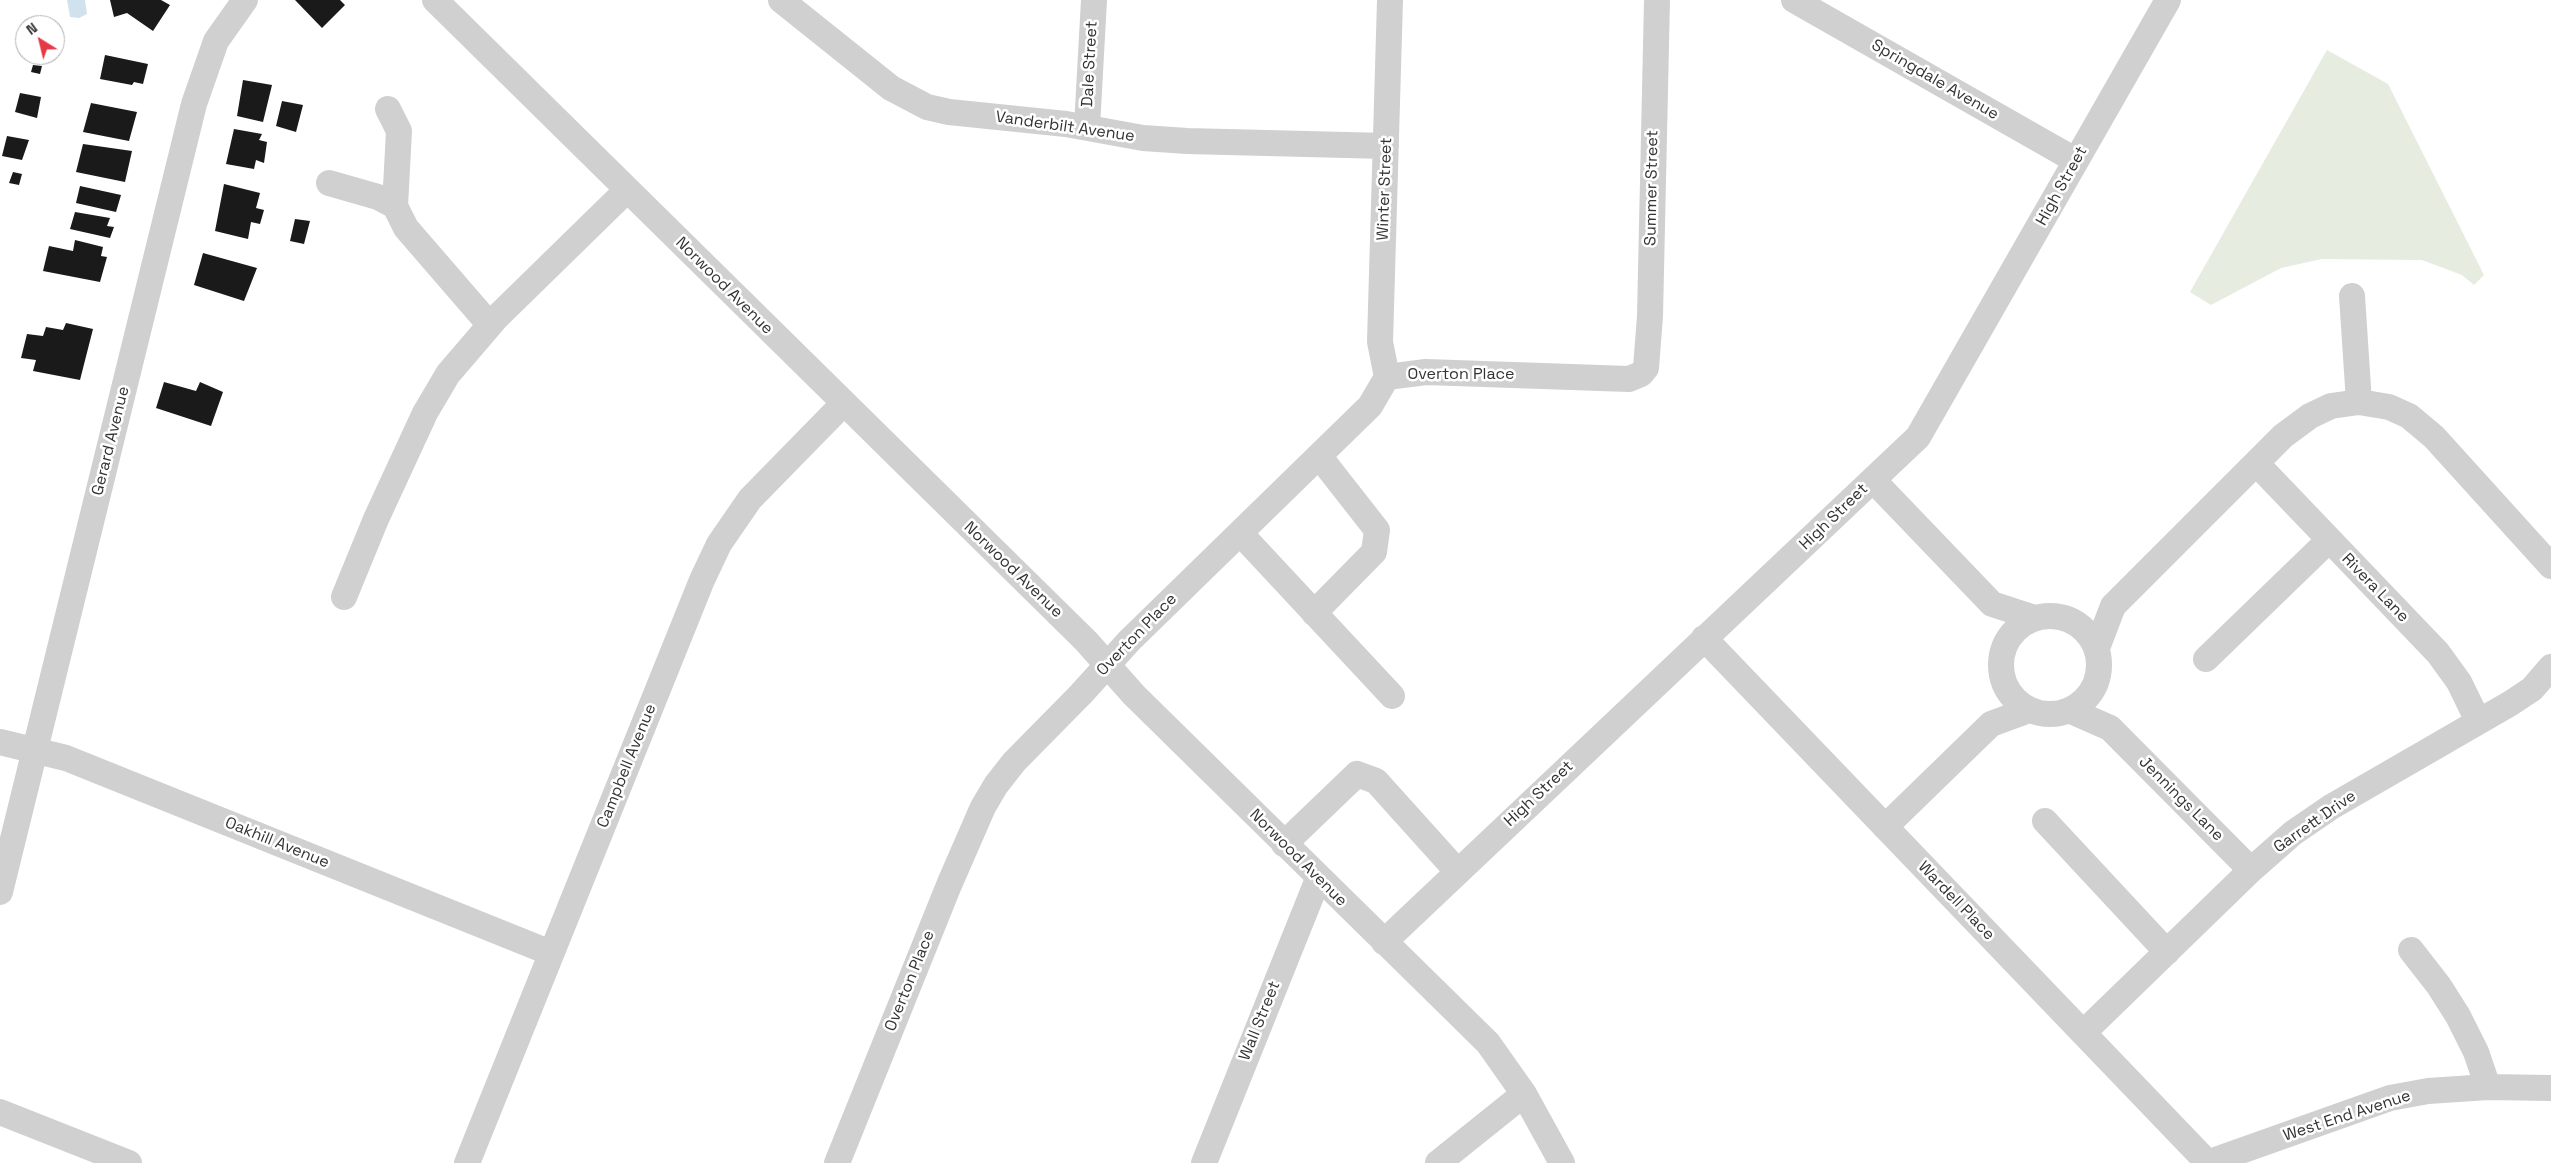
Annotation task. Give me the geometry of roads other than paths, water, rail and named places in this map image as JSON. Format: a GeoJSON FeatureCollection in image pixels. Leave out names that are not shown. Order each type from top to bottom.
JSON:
{"type":"FeatureCollection","features":[{"type":"Feature","properties":{"kind":"street","name":"Gerard Avenue"},"geometry":{"type":"LineString","coordinates":[[0,892],[194,104],[216,41],[245,0]]}},
{"type":"Feature","properties":{"kind":"street","name":"Norwood Avenue"},"geometry":{"type":"LineString","coordinates":[[434,0],[1086,641],[1134,696],[1318,879],[1488,1043],[1524,1094],[1562,1163]]}},
{"type":"Feature","properties":{"kind":"street","name":"Vanderbilt Avenue"},"geometry":{"type":"LineString","coordinates":[[781,0],[852,58],[910,100],[949,112],[1087,127],[1143,138],[1187,141],[1386,146]]}},
{"type":"Feature","properties":{"kind":"street","name":"Dale Street"},"geometry":{"type":"LineString","coordinates":[[1087,127],[1094,0]]}},
{"type":"Feature","properties":{"kind":"street","name":"Winter Street"},"geometry":{"type":"LineString","coordinates":[[1387,376],[1380,342],[1390,0]]}},
{"type":"Feature","properties":{"kind":"street","name":"Summer Street"},"geometry":{"type":"LineString","coordinates":[[1641,374],[1646,368],[1648,356],[1650,316],[1657,0]]}},
{"type":"Feature","properties":{"kind":"street","name":"High Street"},"geometry":{"type":"LineString","coordinates":[[1384,942],[1918,437],[2168,0]]}},
{"type":"Feature","properties":{"kind":"street","name":"Springdale Avenue"},"geometry":{"type":"LineString","coordinates":[[1802,2],[2075,160]]}},
{"type":"Feature","properties":{"kind":"street"},"geometry":{"type":"LineString","coordinates":[[388,109],[398,131],[395,206],[406,228],[490,324]]}},
{"type":"Feature","properties":{"kind":"street"},"geometry":{"type":"LineString","coordinates":[[329,183],[378,197],[395,206]]}},
{"type":"Feature","properties":{"kind":"street"},"geometry":{"type":"LineString","coordinates":[[344,597],[376,519],[425,413],[448,374],[490,324],[627,190]]}},
{"type":"Feature","properties":{"kind":"street"},"geometry":{"type":"LineString","coordinates":[[2352,296],[2359,402]]}},
{"type":"Feature","properties":{"kind":"street","name":"Overton Place"},"geometry":{"type":"LineString","coordinates":[[838,1163],[949,885],[983,807],[1014,762],[1128,641],[1370,406],[1387,376],[1426,372],[1629,379],[1641,374]]}},
{"type":"Feature","properties":{"kind":"street"},"geometry":{"type":"LineString","coordinates":[[2097,648],[2113,606],[2258,464],[2283,436],[2310,416],[2331,406],[2359,402],[2389,407],[2409,416],[2434,437],[2551,566]]}},
{"type":"Feature","properties":{"kind":"street","name":"Campbell Avenue"},"geometry":{"type":"LineString","coordinates":[[467,1163],[702,580],[719,544],[750,499],[843,404]]}},
{"type":"Feature","properties":{"kind":"street"},"geometry":{"type":"LineString","coordinates":[[1314,612],[1374,552],[1378,530],[1319,456]]}},
{"type":"Feature","properties":{"kind":"street","name":"Rivera Lane"},"geometry":{"type":"LineString","coordinates":[[2258,464],[2328,540],[2438,653],[2459,682],[2478,721]]}},
{"type":"Feature","properties":{"kind":"street"},"geometry":{"type":"LineString","coordinates":[[1873,480],[1992,604],[2005,646]]}},
{"type":"Feature","properties":{"kind":"street"},"geometry":{"type":"LineString","coordinates":[[1240,533],[1392,696]]}},
{"type":"Feature","properties":{"kind":"street"},"geometry":{"type":"LineString","coordinates":[[2206,659],[2328,540]]}},
{"type":"Feature","properties":{"kind":"street"},"geometry":{"type":"LineString","coordinates":[[1992,604],[2035,618]]}},
{"type":"Feature","properties":{"kind":"street"},"geometry":{"type":"LineString","coordinates":[[2069,619],[2113,606]]}},
{"type":"Feature","properties":{"kind":"street"},"geometry":{"type":"LineString","coordinates":[[1991,724],[2004,683],[2001,658],[2012,634],[2022,624],[2035,618],[2052,616],[2069,619],[2081,626],[2091,636],[2097,648],[2100,666],[2096,684],[2085,700],[2069,710],[2056,714],[2042,714],[2029,710],[2018,703],[2004,683]]}},
{"type":"Feature","properties":{"kind":"street","name":"Wardell Place"},"geometry":{"type":"LineString","coordinates":[[1704,638],[2208,1163]]}},
{"type":"Feature","properties":{"kind":"street","name":"Garrett Drive"},"geometry":{"type":"LineString","coordinates":[[2084,1033],[2251,870],[2293,833],[2331,808],[2532,689],[2551,667]]}},
{"type":"Feature","properties":{"kind":"street","name":"Jennings Lane"},"geometry":{"type":"LineString","coordinates":[[2096,684],[2110,728]]}},
{"type":"Feature","properties":{"kind":"street"},"geometry":{"type":"LineString","coordinates":[[1885,827],[1991,724],[2029,710]]}},
{"type":"Feature","properties":{"kind":"street","name":"Jennings Lane"},"geometry":{"type":"LineString","coordinates":[[2069,710],[2110,728],[2251,870]]}},
{"type":"Feature","properties":{"kind":"street","name":"Oakhill Avenue"},"geometry":{"type":"LineString","coordinates":[[0,742],[76,762],[551,953]]}},
{"type":"Feature","properties":{"kind":"street"},"geometry":{"type":"LineString","coordinates":[[1284,844],[1357,774],[1376,781],[1457,871]]}},
{"type":"Feature","properties":{"kind":"street"},"geometry":{"type":"LineString","coordinates":[[2045,821],[2168,952]]}},
{"type":"Feature","properties":{"kind":"street","name":"Wall Street"},"geometry":{"type":"LineString","coordinates":[[1204,1163],[1318,879]]}},
{"type":"Feature","properties":{"kind":"street"},"geometry":{"type":"LineString","coordinates":[[2411,950],[2439,986],[2458,1016],[2476,1052],[2488,1087]]}},
{"type":"Feature","properties":{"kind":"street","name":"West End Avenue"},"geometry":{"type":"LineString","coordinates":[[2208,1163],[2390,1098],[2428,1091],[2488,1087],[2551,1088]]}},
{"type":"Feature","properties":{"kind":"street"},"geometry":{"type":"LineString","coordinates":[[1438,1163],[1524,1094]]}},
{"type":"Feature","properties":{"kind":"street"},"geometry":{"type":"LineString","coordinates":[[0,1112],[101,1158],[129,1163]]}},
{"type":"Feature","properties":{"kind":"water"},"geometry":{"type":"Polygon","coordinates":[[[67,0],[85,0],[87,14],[79,18],[70,17],[67,0]]]}}]}
